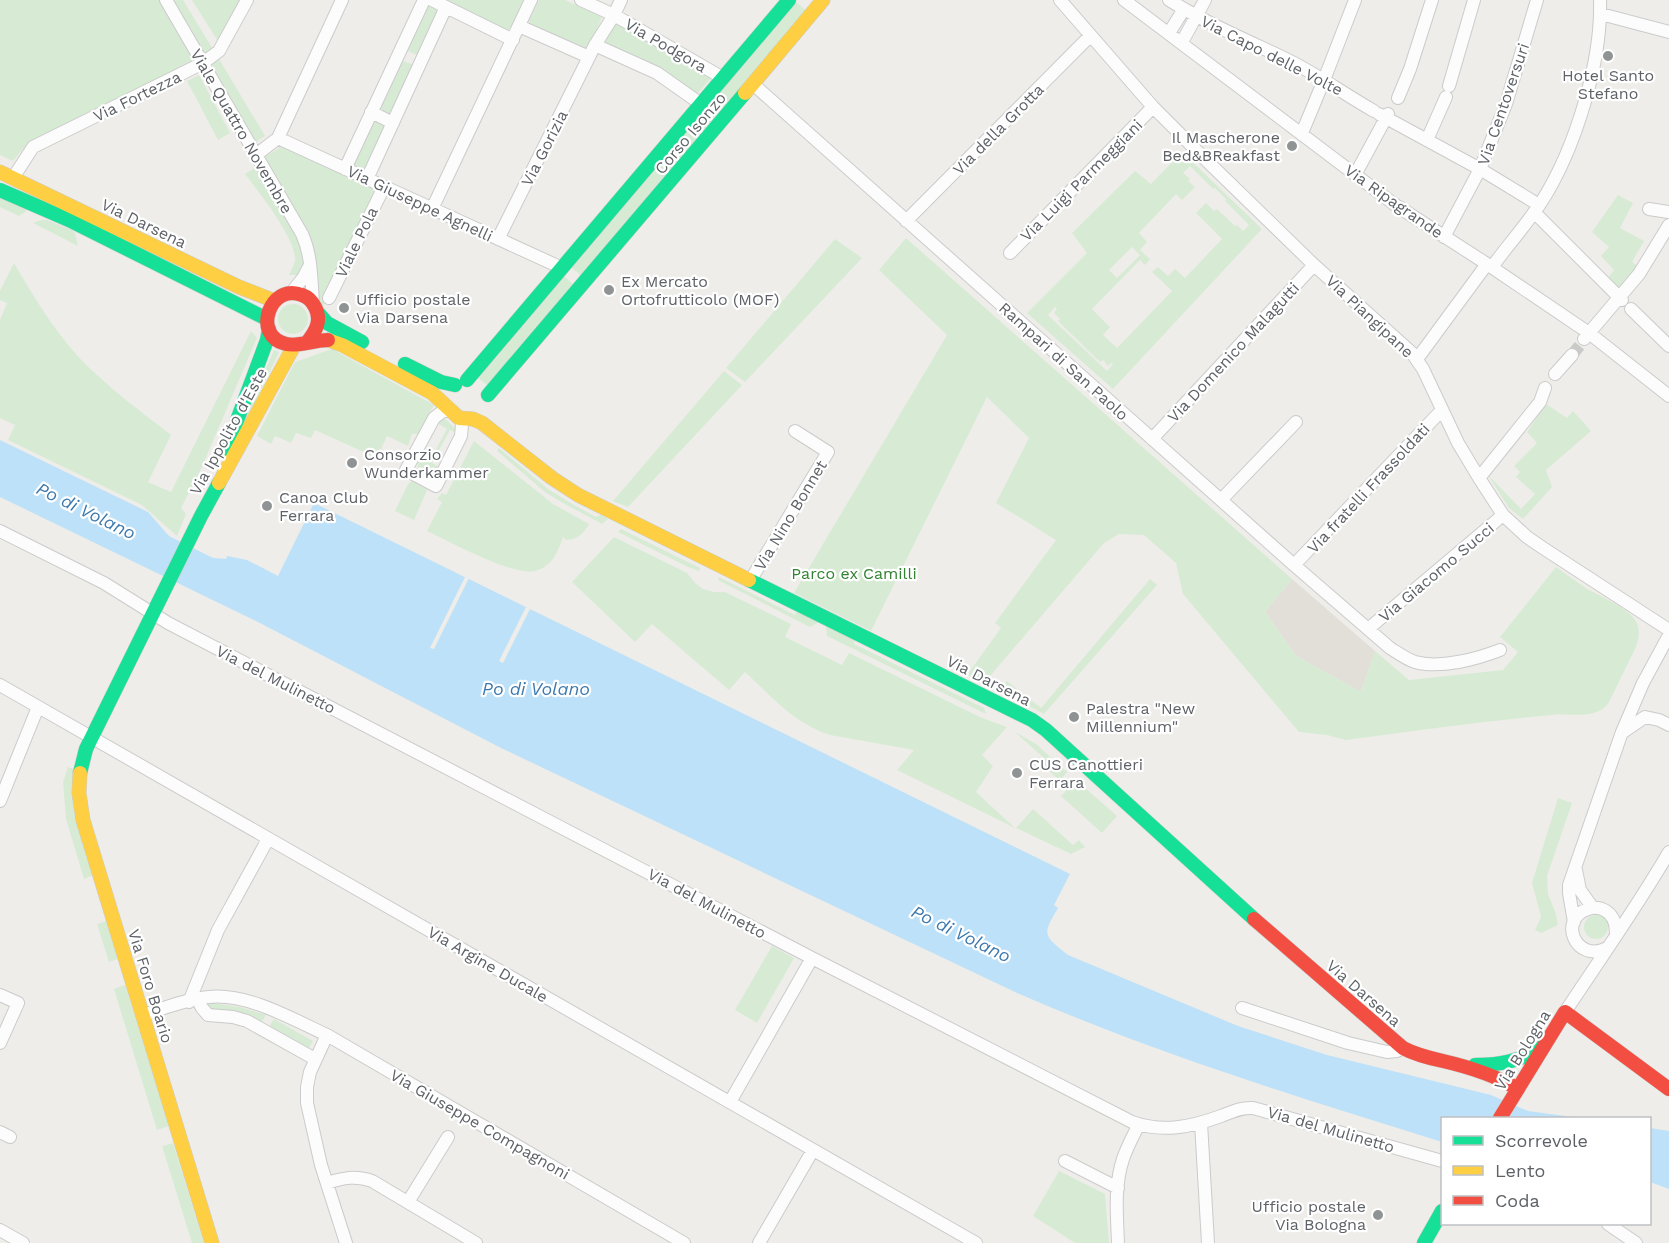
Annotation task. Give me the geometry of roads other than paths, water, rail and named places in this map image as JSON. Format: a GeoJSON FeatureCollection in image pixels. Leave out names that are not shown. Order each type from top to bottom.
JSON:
{"type":"FeatureCollection","features":[{"type":"Feature","properties":{"kind":"main road","name":"Corso Isonzo"},"geometry":{"type":"LineString","coordinates":[[461,383],[701,104],[720,77],[789,0]]}},
{"type":"Feature","properties":{"kind":"main road","name":"Corso Isonzo"},"geometry":{"type":"LineString","coordinates":[[474,410],[751,86],[814,4]]}},
{"type":"Feature","properties":{"kind":"main road","name":"Via Darsena"},"geometry":{"type":"LineString","coordinates":[[0,172],[239,287],[275,301]]}},
{"type":"Feature","properties":{"kind":"main road","name":"Via Darsena"},"geometry":{"type":"LineString","coordinates":[[0,190],[69,220],[268,324],[278,340],[287,345],[294,345]]}},
{"type":"Feature","properties":{"kind":"main road"},"geometry":{"type":"LineString","coordinates":[[562,268],[581,285]]}},
{"type":"Feature","properties":{"kind":"main road"},"geometry":{"type":"LineString","coordinates":[[268,324],[269,309],[275,301],[291,293],[301,295],[334,327],[416,370],[441,382],[472,381],[482,386],[474,410],[442,400],[336,342],[325,339],[294,345]]}},
{"type":"Feature","properties":{"kind":"main road"},"geometry":{"type":"LineString","coordinates":[[308,341],[317,330],[319,323],[316,308]]}},
{"type":"Feature","properties":{"kind":"main road","name":"Via Ippolito d'Este"},"geometry":{"type":"LineString","coordinates":[[201,516],[267,340],[268,324]]}},
{"type":"Feature","properties":{"kind":"main road","name":"Via Ippolito d'Este"},"geometry":{"type":"LineString","coordinates":[[201,516],[294,345]]}},
{"type":"Feature","properties":{"kind":"main road","name":"Via Darsena"},"geometry":{"type":"LineString","coordinates":[[461,383],[451,391],[448,397],[449,405],[474,410],[497,434],[571,490],[601,507],[1007,706],[1039,725],[1235,903],[1403,1048],[1415,1054],[1501,1079],[1514,1095]]}},
{"type":"Feature","properties":{"kind":"main road"},"geometry":{"type":"LineString","coordinates":[[91,738],[201,516]]}},
{"type":"Feature","properties":{"kind":"main road","name":"Via Foro Boario"},"geometry":{"type":"LineString","coordinates":[[91,738],[81,767],[80,808],[212,1243]]}},
{"type":"Feature","properties":{"kind":"main road"},"geometry":{"type":"LineString","coordinates":[[1565,1012],[1669,1089]]}},
{"type":"Feature","properties":{"kind":"main road","name":"Via Bologna"},"geometry":{"type":"LineString","coordinates":[[1501,1117],[1565,1012]]}},
{"type":"Feature","properties":{"kind":"main road","name":"Via Darsena"},"geometry":{"type":"LineString","coordinates":[[1436,1060],[1473,1065],[1506,1064],[1528,1056],[1544,1046]]}},
{"type":"Feature","properties":{"kind":"main road"},"geometry":{"type":"LineString","coordinates":[[1429,1241],[1441,1215]]}},
{"type":"Feature","properties":{"kind":"street","name":"Viale Quattro Novembre"},"geometry":{"type":"LineString","coordinates":[[166,0],[302,234],[309,251],[316,308]]}},
{"type":"Feature","properties":{"kind":"street","name":"Via Fortezza"},"geometry":{"type":"LineString","coordinates":[[14,178],[33,147],[203,63],[219,51],[247,0]]}},
{"type":"Feature","properties":{"kind":"street"},"geometry":{"type":"LineString","coordinates":[[256,155],[278,138],[342,0]]}},
{"type":"Feature","properties":{"kind":"street"},"geometry":{"type":"LineString","coordinates":[[345,169],[424,0]]}},
{"type":"Feature","properties":{"kind":"street"},"geometry":{"type":"LineString","coordinates":[[432,0],[513,40]]}},
{"type":"Feature","properties":{"kind":"street"},"geometry":{"type":"LineString","coordinates":[[432,208],[531,0]]}},
{"type":"Feature","properties":{"kind":"street","name":"Via Podgora"},"geometry":{"type":"LineString","coordinates":[[581,0],[614,15],[720,77]]}},
{"type":"Feature","properties":{"kind":"street","name":"Via Gorizia"},"geometry":{"type":"LineString","coordinates":[[498,239],[592,51],[621,0]]}},
{"type":"Feature","properties":{"kind":"street","name":"Via Piangipane"},"geometry":{"type":"LineString","coordinates":[[1060,0],[1153,107],[1215,170],[1417,359],[1458,443],[1503,515],[1527,537],[1669,630]]}},
{"type":"Feature","properties":{"kind":"street","name":"Via Ripagrande"},"geometry":{"type":"LineString","coordinates":[[1124,0],[1394,204],[1490,266],[1669,396]]}},
{"type":"Feature","properties":{"kind":"street","name":"Via Capo delle Volte"},"geometry":{"type":"LineString","coordinates":[[1169,0],[1196,16],[1324,80],[1480,169],[1537,208],[1624,302],[1669,346]]}},
{"type":"Feature","properties":{"kind":"street"},"geometry":{"type":"LineString","coordinates":[[1182,42],[1205,0]]}},
{"type":"Feature","properties":{"kind":"street"},"geometry":{"type":"LineString","coordinates":[[1302,133],[1355,0]]}},
{"type":"Feature","properties":{"kind":"street"},"geometry":{"type":"LineString","coordinates":[[1398,98],[1410,69],[1431,0]]}},
{"type":"Feature","properties":{"kind":"street"},"geometry":{"type":"LineString","coordinates":[[1427,140],[1448,91],[1474,0]]}},
{"type":"Feature","properties":{"kind":"street","name":"Via Centoversuri"},"geometry":{"type":"LineString","coordinates":[[1444,237],[1480,169],[1506,104],[1537,0]]}},
{"type":"Feature","properties":{"kind":"street"},"geometry":{"type":"LineString","coordinates":[[1417,359],[1537,208],[1565,158],[1577,128],[1592,73],[1599,34],[1600,0]]}},
{"type":"Feature","properties":{"kind":"street"},"geometry":{"type":"LineString","coordinates":[[367,179],[446,7]]}},
{"type":"Feature","properties":{"kind":"street"},"geometry":{"type":"LineString","coordinates":[[1169,33],[1184,9]]}},
{"type":"Feature","properties":{"kind":"street"},"geometry":{"type":"LineString","coordinates":[[1600,14],[1669,32]]}},
{"type":"Feature","properties":{"kind":"street","name":"Via Podgora"},"geometry":{"type":"LineString","coordinates":[[519,26],[657,73],[701,104]]}},
{"type":"Feature","properties":{"kind":"street","name":"Via della Grotta"},"geometry":{"type":"LineString","coordinates":[[906,221],[1090,36]]}},
{"type":"Feature","properties":{"kind":"street"},"geometry":{"type":"LineString","coordinates":[[400,52],[421,62]]}},
{"type":"Feature","properties":{"kind":"street","name":"Rampari di San Paolo"},"geometry":{"type":"LineString","coordinates":[[751,86],[895,216],[906,221],[1294,566],[1403,657],[1428,664],[1475,658],[1500,650]]}},
{"type":"Feature","properties":{"kind":"street","name":"Via Luigi Parmeggiani"},"geometry":{"type":"LineString","coordinates":[[1010,253],[1153,107]]}},
{"type":"Feature","properties":{"kind":"street"},"geometry":{"type":"LineString","coordinates":[[371,112],[393,123]]}},
{"type":"Feature","properties":{"kind":"street"},"geometry":{"type":"LineString","coordinates":[[1355,175],[1382,114]]}},
{"type":"Feature","properties":{"kind":"street","name":"Via Giuseppe Agnelli"},"geometry":{"type":"LineString","coordinates":[[278,138],[562,268]]}},
{"type":"Feature","properties":{"kind":"street","name":"Viale Pola"},"geometry":{"type":"LineString","coordinates":[[329,298],[384,187]]}},
{"type":"Feature","properties":{"kind":"street"},"geometry":{"type":"LineString","coordinates":[[1649,209],[1669,212]]}},
{"type":"Feature","properties":{"kind":"street"},"geometry":{"type":"LineString","coordinates":[[1587,336],[1624,302],[1669,225]]}},
{"type":"Feature","properties":{"kind":"street"},"geometry":{"type":"LineString","coordinates":[[291,293],[310,265]]}},
{"type":"Feature","properties":{"kind":"street","name":"Via Domenico Malagutti"},"geometry":{"type":"LineString","coordinates":[[1152,439],[1314,265]]}},
{"type":"Feature","properties":{"kind":"street"},"geometry":{"type":"LineString","coordinates":[[1555,374],[1572,355]]}},
{"type":"Feature","properties":{"kind":"street"},"geometry":{"type":"LineString","coordinates":[[1479,478],[1540,402],[1545,388]]}},
{"type":"Feature","properties":{"kind":"street"},"geometry":{"type":"LineString","coordinates":[[474,410],[462,425],[461,436],[436,486],[406,470],[434,418],[443,411],[474,410]]}},
{"type":"Feature","properties":{"kind":"street","name":"Via fratelli Frassoldati"},"geometry":{"type":"LineString","coordinates":[[1294,566],[1442,410]]}},
{"type":"Feature","properties":{"kind":"street"},"geometry":{"type":"LineString","coordinates":[[1221,500],[1296,422]]}},
{"type":"Feature","properties":{"kind":"street","name":"Via Nino Bonnet"},"geometry":{"type":"LineString","coordinates":[[750,580],[828,452],[795,431]]}},
{"type":"Feature","properties":{"kind":"street","name":"Via Giacomo Succi"},"geometry":{"type":"LineString","coordinates":[[1368,629],[1503,515]]}},
{"type":"Feature","properties":{"kind":"street","name":"Via del Mulinetto"},"geometry":{"type":"LineString","coordinates":[[0,531],[104,583],[153,614],[1122,1118],[1154,1128],[1170,1129],[1201,1123],[1238,1109],[1253,1108],[1441,1160]]}},
{"type":"Feature","properties":{"kind":"street","name":"Via Bologna"},"geometry":{"type":"LineString","coordinates":[[1574,999],[1586,968],[1587,958],[1584,949],[1573,937],[1574,921],[1569,885],[1622,732],[1643,683],[1669,635]]}},
{"type":"Feature","properties":{"kind":"street","name":"Via Argine Ducale"},"geometry":{"type":"LineString","coordinates":[[0,685],[976,1243]]}},
{"type":"Feature","properties":{"kind":"street"},"geometry":{"type":"LineString","coordinates":[[0,801],[38,707]]}},
{"type":"Feature","properties":{"kind":"street"},"geometry":{"type":"LineString","coordinates":[[1622,732],[1645,717],[1669,725]]}},
{"type":"Feature","properties":{"kind":"street"},"geometry":{"type":"LineString","coordinates":[[268,839],[218,930],[194,1000],[208,1015],[241,1019],[315,1059]]}},
{"type":"Feature","properties":{"kind":"street","name":"Via Bologna"},"geometry":{"type":"LineString","coordinates":[[1565,1012],[1606,948],[1638,904],[1669,852]]}},
{"type":"Feature","properties":{"kind":"street"},"geometry":{"type":"LineString","coordinates":[[1575,869],[1580,890],[1593,908]]}},
{"type":"Feature","properties":{"kind":"street"},"geometry":{"type":"LineString","coordinates":[[1574,921],[1581,912],[1593,908],[1615,916],[1630,911],[1638,904]]}},
{"type":"Feature","properties":{"kind":"street"},"geometry":{"type":"LineString","coordinates":[[1610,914],[1616,927],[1616,936]]}},
{"type":"Feature","properties":{"kind":"street"},"geometry":{"type":"LineString","coordinates":[[1584,949],[1597,952],[1606,948]]}},
{"type":"Feature","properties":{"kind":"street"},"geometry":{"type":"LineString","coordinates":[[730,1102],[812,958]]}},
{"type":"Feature","properties":{"kind":"street"},"geometry":{"type":"LineString","coordinates":[[0,995],[18,1003],[0,1043]]}},
{"type":"Feature","properties":{"kind":"street","name":"Via Giuseppe Compagnoni"},"geometry":{"type":"LineString","coordinates":[[142,1015],[194,1000],[216,997],[274,1011],[327,1035],[684,1243]]}},
{"type":"Feature","properties":{"kind":"street","name":"Via Darsena"},"geometry":{"type":"LineString","coordinates":[[1242,1008],[1348,1043],[1387,1052],[1403,1048]]}},
{"type":"Feature","properties":{"kind":"street"},"geometry":{"type":"LineString","coordinates":[[263,1029],[274,1011]]}},
{"type":"Feature","properties":{"kind":"street"},"geometry":{"type":"LineString","coordinates":[[327,1035],[308,1080],[307,1103],[327,1184],[346,1243]]}},
{"type":"Feature","properties":{"kind":"street"},"geometry":{"type":"LineString","coordinates":[[1201,1123],[1208,1243]]}},
{"type":"Feature","properties":{"kind":"street"},"geometry":{"type":"LineString","coordinates":[[1118,1243],[1118,1188],[1123,1159],[1139,1124]]}},
{"type":"Feature","properties":{"kind":"street"},"geometry":{"type":"LineString","coordinates":[[408,1202],[448,1137]]}},
{"type":"Feature","properties":{"kind":"street"},"geometry":{"type":"LineString","coordinates":[[759,1243],[813,1150]]}},
{"type":"Feature","properties":{"kind":"street"},"geometry":{"type":"LineString","coordinates":[[1065,1161],[1118,1188]]}},
{"type":"Feature","properties":{"kind":"street"},"geometry":{"type":"LineString","coordinates":[[327,1184],[345,1178],[366,1179],[476,1243]]}},
{"type":"Feature","properties":{"kind":"street"},"geometry":{"type":"LineString","coordinates":[[1609,1225],[1636,1243]]}},
{"type":"Feature","properties":{"kind":"street"},"geometry":{"type":"LineString","coordinates":[[0,1230],[23,1243]]}},
{"type":"Feature","properties":{"kind":"water","name":"Po di Volano"},"geometry":{"type":"Polygon","coordinates":[[[0,440],[148,512],[169,536],[213,558],[226,559],[227,556],[247,560],[278,576],[314,503],[1070,874],[1054,905],[1058,908],[1048,929],[1050,938],[1068,955],[1238,1026],[1327,1055],[1491,1095],[1528,1111],[1573,1117],[1441,1117],[1441,1142],[1280,1091],[1120,1035],[1015,992],[501,748],[256,621],[0,497],[0,440]]]}},
{"type":"Feature","properties":{"kind":"water"},"geometry":{"type":"Polygon","coordinates":[[[1651,1128],[1669,1131],[1669,1189],[1651,1182],[1651,1128]]]}},
{"type":"Feature","properties":{"kind":"tunnel"},"geometry":{"type":"LineString","coordinates":[[1572,355],[1584,340]]}},
{"type":"Feature","properties":{"kind":"place","name":"Hotel Santo Stefano"},"geometry":{"type":"Point","coordinates":[1608,56]}},
{"type":"Feature","properties":{"kind":"place","name":"Il Mascherone Bed&BReakfast"},"geometry":{"type":"Point","coordinates":[1292,146]}},
{"type":"Feature","properties":{"kind":"place","name":"Ex Mercato Ortofrutticolo (MOF)"},"geometry":{"type":"Point","coordinates":[609,290]}},
{"type":"Feature","properties":{"kind":"place","name":"Ufficio postale Via Darsena"},"geometry":{"type":"Point","coordinates":[344,308]}},
{"type":"Feature","properties":{"kind":"place","name":"Consorzio Wunderkammer"},"geometry":{"type":"Point","coordinates":[352,463]}},
{"type":"Feature","properties":{"kind":"place","name":"Canoa Club Ferrara"},"geometry":{"type":"Point","coordinates":[267,506]}},
{"type":"Feature","properties":{"kind":"place","name":"Palestra \"New Millennium\""},"geometry":{"type":"Point","coordinates":[1074,717]}},
{"type":"Feature","properties":{"kind":"place","name":"CUS Canottieri Ferrara"},"geometry":{"type":"Point","coordinates":[1017,773]}},
{"type":"Feature","properties":{"kind":"place","name":"Ufficio postale Via Bologna"},"geometry":{"type":"Point","coordinates":[1378,1215]}},
{"type":"Feature","properties":{"kind":"park label","name":"Parco ex Camilli"},"geometry":{"type":"Point","coordinates":[854,573]}}]}
